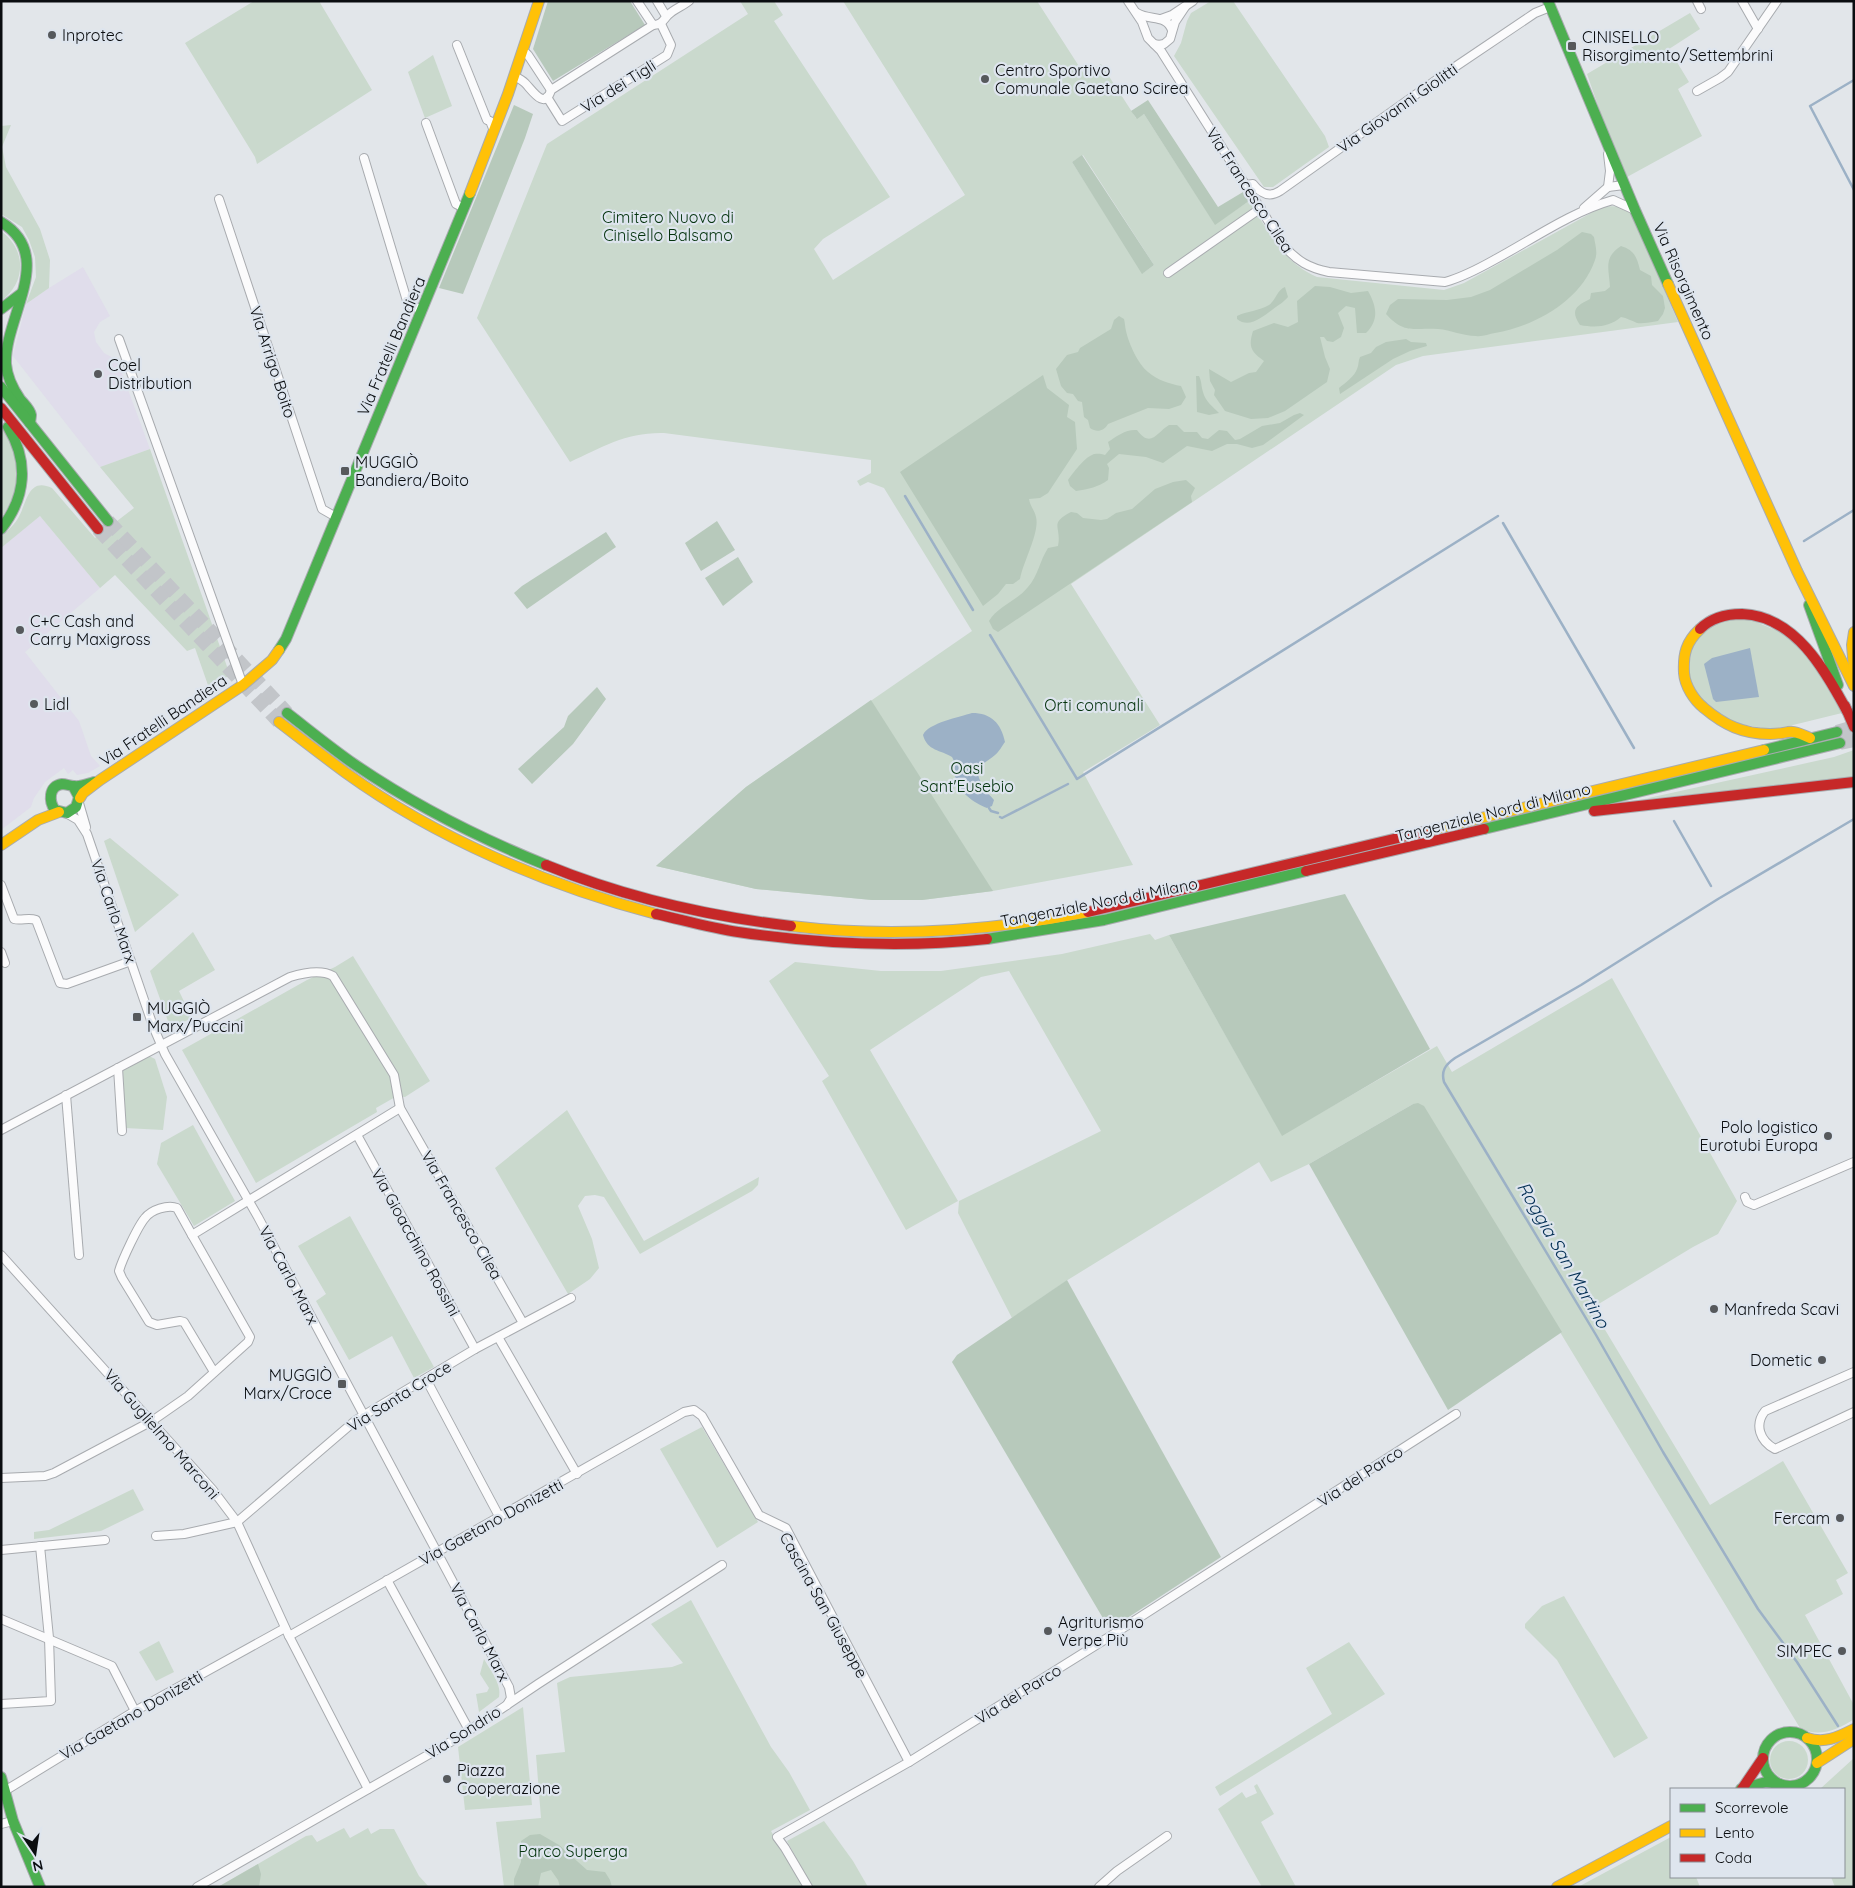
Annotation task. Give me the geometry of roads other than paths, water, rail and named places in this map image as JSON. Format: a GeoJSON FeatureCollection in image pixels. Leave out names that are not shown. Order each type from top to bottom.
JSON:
{"type":"FeatureCollection","features":[{"type":"Feature","properties":{"kind":"main road","name":"Via Fratelli Bandiera"},"geometry":{"type":"LineString","coordinates":[[1,845],[38,820],[73,811],[83,793],[100,780],[243,685],[272,660],[286,639],[464,208],[494,131],[539,2]]}},
{"type":"Feature","properties":{"kind":"main road","name":"Via Risorgimento"},"geometry":{"type":"LineString","coordinates":[[1549,4],[1635,210],[1797,571],[1854,686]]}},
{"type":"Feature","properties":{"kind":"main road"},"geometry":{"type":"LineString","coordinates":[[1,222],[7,225],[18,238],[26,250],[29,264],[27,278],[6,342],[6,364],[9,379],[16,394],[31,414],[30,423]]}},
{"type":"Feature","properties":{"kind":"main road"},"geometry":{"type":"LineString","coordinates":[[1,308],[22,293]]}},
{"type":"Feature","properties":{"kind":"main road"},"geometry":{"type":"LineString","coordinates":[[1,387],[108,521]]}},
{"type":"Feature","properties":{"kind":"main road"},"geometry":{"type":"LineString","coordinates":[[1,408],[98,529]]}},
{"type":"Feature","properties":{"kind":"main road"},"geometry":{"type":"LineString","coordinates":[[1,418],[16,438],[22,461],[21,492],[18,503],[13,514],[1,529]]}},
{"type":"Feature","properties":{"kind":"main road","name":"Via Risorgimento"},"geometry":{"type":"LineString","coordinates":[[1797,571],[1854,728]]}},
{"type":"Feature","properties":{"kind":"main road"},"geometry":{"type":"LineString","coordinates":[[1810,738],[1793,730],[1766,734],[1738,729],[1720,721],[1702,708],[1689,693],[1682,670],[1686,648],[1698,630],[1709,620],[1732,613],[1749,614],[1773,622],[1804,646],[1826,674],[1847,710]]}},
{"type":"Feature","properties":{"kind":"main road"},"geometry":{"type":"LineString","coordinates":[[1854,632],[1852,645],[1854,669]]}},
{"type":"Feature","properties":{"kind":"main road","name":"Tangenziale Nord di Milano"},"geometry":{"type":"LineString","coordinates":[[287,712],[351,763],[420,806],[492,844],[567,875],[644,900],[723,918],[804,929],[885,933],[986,928],[1106,908],[1837,732]]}},
{"type":"Feature","properties":{"kind":"main road","name":"Tangenziale Nord di Milano"},"geometry":{"type":"LineString","coordinates":[[279,722],[324,757],[381,796],[441,831],[509,864],[576,891],[633,909],[701,925],[769,936],[828,942],[888,944],[957,942],[1020,935],[1125,916],[1840,743]]}},
{"type":"Feature","properties":{"kind":"main road","name":"Via Fratelli Bandiera"},"geometry":{"type":"LineString","coordinates":[[38,820],[58,785],[73,786],[100,780]]}},
{"type":"Feature","properties":{"kind":"main road"},"geometry":{"type":"LineString","coordinates":[[1385,854],[1445,846],[1582,813],[1854,782]]}},
{"type":"Feature","properties":{"kind":"main road"},"geometry":{"type":"LineString","coordinates":[[73,786],[77,790],[79,800]]}},
{"type":"Feature","properties":{"kind":"main road"},"geometry":{"type":"LineString","coordinates":[[50,796],[52,806],[63,813]]}},
{"type":"Feature","properties":{"kind":"main road"},"geometry":{"type":"LineString","coordinates":[[1817,1763],[1854,1729]]}},
{"type":"Feature","properties":{"kind":"main road"},"geometry":{"type":"LineString","coordinates":[[1742,1788],[1763,1758],[1768,1743],[1780,1734],[1788,1732],[1797,1733],[1815,1742],[1840,1741],[1854,1738]]}},
{"type":"Feature","properties":{"kind":"main road"},"geometry":{"type":"LineString","coordinates":[[1745,1788],[1766,1782],[1794,1785],[1803,1782],[1814,1772],[1817,1763],[1815,1749],[1807,1738]]}},
{"type":"Feature","properties":{"kind":"main road"},"geometry":{"type":"LineString","coordinates":[[1763,1758],[1768,1774],[1780,1784]]}},
{"type":"Feature","properties":{"kind":"main road"},"geometry":{"type":"LineString","coordinates":[[1,1777],[3,1792],[13,1821],[40,1887]]}},
{"type":"Feature","properties":{"kind":"main road"},"geometry":{"type":"LineString","coordinates":[[1557,1887],[1670,1827]]}},
{"type":"Feature","properties":{"kind":"street"},"geometry":{"type":"LineString","coordinates":[[637,1],[657,24],[689,1]]}},
{"type":"Feature","properties":{"kind":"street"},"geometry":{"type":"LineString","coordinates":[[657,1],[666,16]]}},
{"type":"Feature","properties":{"kind":"street"},"geometry":{"type":"LineString","coordinates":[[1128,1],[1146,31],[1148,38],[1154,44],[1168,42]]}},
{"type":"Feature","properties":{"kind":"street"},"geometry":{"type":"LineString","coordinates":[[1146,31],[1148,24],[1172,15],[1193,1]]}},
{"type":"Feature","properties":{"kind":"street"},"geometry":{"type":"LineString","coordinates":[[1742,1],[1758,29]]}},
{"type":"Feature","properties":{"kind":"street"},"geometry":{"type":"LineString","coordinates":[[1697,91],[1724,75],[1777,1]]}},
{"type":"Feature","properties":{"kind":"street","name":"Via Giovanni Giolitti"},"geometry":{"type":"LineString","coordinates":[[1246,185],[1254,184],[1266,195],[1275,194],[1446,73],[1549,4]]}},
{"type":"Feature","properties":{"kind":"street"},"geometry":{"type":"LineString","coordinates":[[1168,65],[1166,53],[1168,42],[1172,30],[1185,7]]}},
{"type":"Feature","properties":{"kind":"street"},"geometry":{"type":"LineString","coordinates":[[1133,10],[1143,16],[1167,21],[1172,30]]}},
{"type":"Feature","properties":{"kind":"street","name":"Via dei Tigli"},"geometry":{"type":"LineString","coordinates":[[657,24],[672,44],[668,55],[562,121],[547,97],[552,90],[657,24]]}},
{"type":"Feature","properties":{"kind":"street","name":"Via Francesco Cilea"},"geometry":{"type":"LineString","coordinates":[[1154,44],[1161,51],[1168,65],[1292,256],[1310,268],[1329,272],[1437,283],[1445,282],[1461,277],[1581,211],[1613,200],[1625,186]]}},
{"type":"Feature","properties":{"kind":"street"},"geometry":{"type":"LineString","coordinates":[[456,45],[487,120],[494,131]]}},
{"type":"Feature","properties":{"kind":"street"},"geometry":{"type":"LineString","coordinates":[[522,50],[528,55],[552,90]]}},
{"type":"Feature","properties":{"kind":"street"},"geometry":{"type":"LineString","coordinates":[[514,76],[523,82],[538,98],[543,99],[547,97]]}},
{"type":"Feature","properties":{"kind":"street"},"geometry":{"type":"LineString","coordinates":[[426,123],[456,204],[464,208]]}},
{"type":"Feature","properties":{"kind":"street"},"geometry":{"type":"LineString","coordinates":[[1607,145],[1610,171],[1608,186],[1625,186]]}},
{"type":"Feature","properties":{"kind":"street"},"geometry":{"type":"LineString","coordinates":[[364,158],[408,304],[422,310]]}},
{"type":"Feature","properties":{"kind":"street","name":"Via Francesco Cilea"},"geometry":{"type":"LineString","coordinates":[[1581,211],[1608,186]]}},
{"type":"Feature","properties":{"kind":"street","name":"Via Arrigo Boito"},"geometry":{"type":"LineString","coordinates":[[219,199],[322,510],[336,517]]}},
{"type":"Feature","properties":{"kind":"street"},"geometry":{"type":"LineString","coordinates":[[1613,200],[1635,210]]}},
{"type":"Feature","properties":{"kind":"street"},"geometry":{"type":"LineString","coordinates":[[1168,273],[1260,208]]}},
{"type":"Feature","properties":{"kind":"street","name":"Via Fratelli Bandiera"},"geometry":{"type":"LineString","coordinates":[[119,339],[243,685]]}},
{"type":"Feature","properties":{"kind":"street","name":"Via Carlo Marx"},"geometry":{"type":"LineString","coordinates":[[79,800],[86,834],[161,1045],[249,1201],[509,1687],[512,1698],[507,1705]]}},
{"type":"Feature","properties":{"kind":"street","name":"Via Carlo Marx"},"geometry":{"type":"LineString","coordinates":[[63,813],[78,820],[86,834]]}},
{"type":"Feature","properties":{"kind":"street"},"geometry":{"type":"LineString","coordinates":[[1,884],[14,919],[29,918],[36,920],[60,984],[67,984],[131,961]]}},
{"type":"Feature","properties":{"kind":"street"},"geometry":{"type":"LineString","coordinates":[[1,952],[5,963]]}},
{"type":"Feature","properties":{"kind":"street","name":"Via Francesco Cilea"},"geometry":{"type":"LineString","coordinates":[[1,1130],[290,977],[300,974],[327,972],[333,976],[394,1075],[400,1108],[523,1323]]}},
{"type":"Feature","properties":{"kind":"street"},"geometry":{"type":"LineString","coordinates":[[118,1068],[122,1131]]}},
{"type":"Feature","properties":{"kind":"street"},"geometry":{"type":"LineString","coordinates":[[66,1096],[78,1255]]}},
{"type":"Feature","properties":{"kind":"street"},"geometry":{"type":"LineString","coordinates":[[192,1235],[400,1108]]}},
{"type":"Feature","properties":{"kind":"street","name":"Via Gioacchino Rossini"},"geometry":{"type":"LineString","coordinates":[[357,1135],[475,1349]]}},
{"type":"Feature","properties":{"kind":"street"},"geometry":{"type":"LineString","coordinates":[[1745,1197],[1747,1202],[1754,1205],[1854,1162]]}},
{"type":"Feature","properties":{"kind":"street"},"geometry":{"type":"LineString","coordinates":[[1,1478],[44,1476],[54,1473],[152,1421],[188,1396],[248,1342],[250,1337],[177,1208],[170,1206],[150,1213],[143,1219],[119,1270],[149,1322],[156,1324],[184,1322],[214,1372]]}},
{"type":"Feature","properties":{"kind":"street","name":"Via Guglielmo Marconi"},"geometry":{"type":"LineString","coordinates":[[1,1254],[212,1489],[236,1522],[285,1628],[368,1789]]}},
{"type":"Feature","properties":{"kind":"street","name":"Via Santa Croce"},"geometry":{"type":"LineString","coordinates":[[156,1536],[184,1534],[236,1522],[356,1420],[475,1349],[571,1298]]}},
{"type":"Feature","properties":{"kind":"street"},"geometry":{"type":"LineString","coordinates":[[498,1337],[577,1474]]}},
{"type":"Feature","properties":{"kind":"street"},"geometry":{"type":"LineString","coordinates":[[1854,1372],[1765,1411],[1759,1418],[1759,1427],[1762,1438],[1775,1449],[1854,1412]]}},
{"type":"Feature","properties":{"kind":"street"},"geometry":{"type":"LineString","coordinates":[[426,1379],[500,1518]]}},
{"type":"Feature","properties":{"kind":"street","name":"Via Gaetano Donizetti"},"geometry":{"type":"LineString","coordinates":[[289,1636],[684,1412],[694,1410]]}},
{"type":"Feature","properties":{"kind":"street","name":"Cascina San Giuseppe"},"geometry":{"type":"LineString","coordinates":[[694,1410],[702,1416],[759,1515],[786,1528],[909,1762]]}},
{"type":"Feature","properties":{"kind":"street","name":"Via del Parco"},"geometry":{"type":"LineString","coordinates":[[808,1887],[777,1837],[909,1762],[1126,1626],[1456,1414]]}},
{"type":"Feature","properties":{"kind":"street"},"geometry":{"type":"LineString","coordinates":[[1,1550],[105,1540]]}},
{"type":"Feature","properties":{"kind":"street"},"geometry":{"type":"LineString","coordinates":[[1,1704],[51,1700],[49,1638],[40,1546]]}},
{"type":"Feature","properties":{"kind":"street","name":"Via Sondrio"},"geometry":{"type":"LineString","coordinates":[[197,1887],[470,1730],[722,1565]]}},
{"type":"Feature","properties":{"kind":"street"},"geometry":{"type":"LineString","coordinates":[[387,1580],[470,1730]]}},
{"type":"Feature","properties":{"kind":"street"},"geometry":{"type":"LineString","coordinates":[[1,1619],[112,1666],[135,1711]]}},
{"type":"Feature","properties":{"kind":"street","name":"Via Gaetano Donizetti"},"geometry":{"type":"LineString","coordinates":[[3,1792],[135,1711],[285,1628]]}},
{"type":"Feature","properties":{"kind":"street"},"geometry":{"type":"LineString","coordinates":[[1,1824],[13,1821]]}},
{"type":"Feature","properties":{"kind":"street"},"geometry":{"type":"LineString","coordinates":[[1099,1887],[1117,1871],[1167,1836]]}},
{"type":"Feature","properties":{"kind":"water"},"geometry":{"type":"Polygon","coordinates":[[[1750,648],[1759,697],[1716,702],[1713,699],[1704,664],[1712,658],[1750,648]]]}},
{"type":"Feature","properties":{"kind":"water"},"geometry":{"type":"Polygon","coordinates":[[[972,713],[979,713],[994,720],[1001,729],[1005,742],[998,752],[982,765],[978,771],[980,781],[994,800],[992,806],[987,808],[972,800],[959,787],[956,781],[952,757],[931,747],[923,735],[931,727],[972,713]]]}},
{"type":"Feature","properties":{"kind":"waterway"},"geometry":{"type":"LineString","coordinates":[[1854,80],[1810,106],[1854,190]]}},
{"type":"Feature","properties":{"kind":"waterway"},"geometry":{"type":"LineString","coordinates":[[905,496],[973,610]]}},
{"type":"Feature","properties":{"kind":"waterway"},"geometry":{"type":"LineString","coordinates":[[1804,541],[1854,510]]}},
{"type":"Feature","properties":{"kind":"waterway"},"geometry":{"type":"LineString","coordinates":[[990,635],[1077,779],[1498,516]]}},
{"type":"Feature","properties":{"kind":"waterway"},"geometry":{"type":"LineString","coordinates":[[1503,523],[1634,748]]}},
{"type":"Feature","properties":{"kind":"waterway"},"geometry":{"type":"LineString","coordinates":[[1000,817],[1002,818],[1068,784]]}},
{"type":"Feature","properties":{"kind":"waterway"},"geometry":{"type":"LineString","coordinates":[[989,808],[991,811],[998,813]]}},
{"type":"Feature","properties":{"kind":"waterway","name":"Roggia San Martino"},"geometry":{"type":"LineString","coordinates":[[1838,1726],[1797,1662],[1758,1609],[1444,1082],[1443,1075],[1446,1066],[1455,1058],[1581,985],[1718,899],[1854,819]]}},
{"type":"Feature","properties":{"kind":"waterway"},"geometry":{"type":"LineString","coordinates":[[1674,821],[1711,886]]}},
{"type":"Feature","properties":{"kind":"tunnel"},"geometry":{"type":"LineString","coordinates":[[108,521],[287,713]]}},
{"type":"Feature","properties":{"kind":"tunnel"},"geometry":{"type":"LineString","coordinates":[[98,529],[279,722]]}},
{"type":"Feature","properties":{"kind":"tunnel"},"geometry":{"type":"LineString","coordinates":[[1837,732],[1854,727]]}},
{"type":"Feature","properties":{"kind":"tunnel"},"geometry":{"type":"LineString","coordinates":[[1840,743],[1854,740]]}},
{"type":"Feature","properties":{"kind":"place","name":"Inprotec"},"geometry":{"type":"Point","coordinates":[52,35]}},
{"type":"Feature","properties":{"kind":"place","name":"CINISELLO Risorgimento/Settembrini"},"geometry":{"type":"Point","coordinates":[1572,46]}},
{"type":"Feature","properties":{"kind":"place","name":"Centro Sportivo Comunale Gaetano Scirea"},"geometry":{"type":"Point","coordinates":[985,79]}},
{"type":"Feature","properties":{"kind":"place","name":"Coel Distribution"},"geometry":{"type":"Point","coordinates":[98,374]}},
{"type":"Feature","properties":{"kind":"place","name":"MUGGIÒ Bandiera/Boito"},"geometry":{"type":"Point","coordinates":[345,471]}},
{"type":"Feature","properties":{"kind":"place","name":"C+C Cash and Carry Maxigross"},"geometry":{"type":"Point","coordinates":[20,630]}},
{"type":"Feature","properties":{"kind":"place","name":"Lidl"},"geometry":{"type":"Point","coordinates":[34,704]}},
{"type":"Feature","properties":{"kind":"place","name":"MUGGIÒ Marx/Puccini"},"geometry":{"type":"Point","coordinates":[137,1017]}},
{"type":"Feature","properties":{"kind":"place","name":"Polo logistico Eurotubi Europa"},"geometry":{"type":"Point","coordinates":[1828,1136]}},
{"type":"Feature","properties":{"kind":"place","name":"Manfreda Scavi"},"geometry":{"type":"Point","coordinates":[1714,1309]}},
{"type":"Feature","properties":{"kind":"place","name":"Dometic"},"geometry":{"type":"Point","coordinates":[1822,1360]}},
{"type":"Feature","properties":{"kind":"place","name":"MUGGIÒ Marx/Croce"},"geometry":{"type":"Point","coordinates":[342,1384]}},
{"type":"Feature","properties":{"kind":"place","name":"Fercam"},"geometry":{"type":"Point","coordinates":[1840,1518]}},
{"type":"Feature","properties":{"kind":"place","name":"Agriturismo Verpe Più"},"geometry":{"type":"Point","coordinates":[1048,1631]}},
{"type":"Feature","properties":{"kind":"place","name":"SIMPEC"},"geometry":{"type":"Point","coordinates":[1842,1651]}},
{"type":"Feature","properties":{"kind":"place","name":"Piazza Cooperazione"},"geometry":{"type":"Point","coordinates":[447,1779]}},
{"type":"Feature","properties":{"kind":"park label","name":"Cimitero Nuovo di Cinisello Balsamo"},"geometry":{"type":"Point","coordinates":[668,226]}},
{"type":"Feature","properties":{"kind":"park label","name":"Orti comunali"},"geometry":{"type":"Point","coordinates":[1094,705]}},
{"type":"Feature","properties":{"kind":"park label","name":"Oasi Sant'Eusebio"},"geometry":{"type":"Point","coordinates":[967,777]}},
{"type":"Feature","properties":{"kind":"park label","name":"Parco Superga"},"geometry":{"type":"Point","coordinates":[573,1851]}}]}
